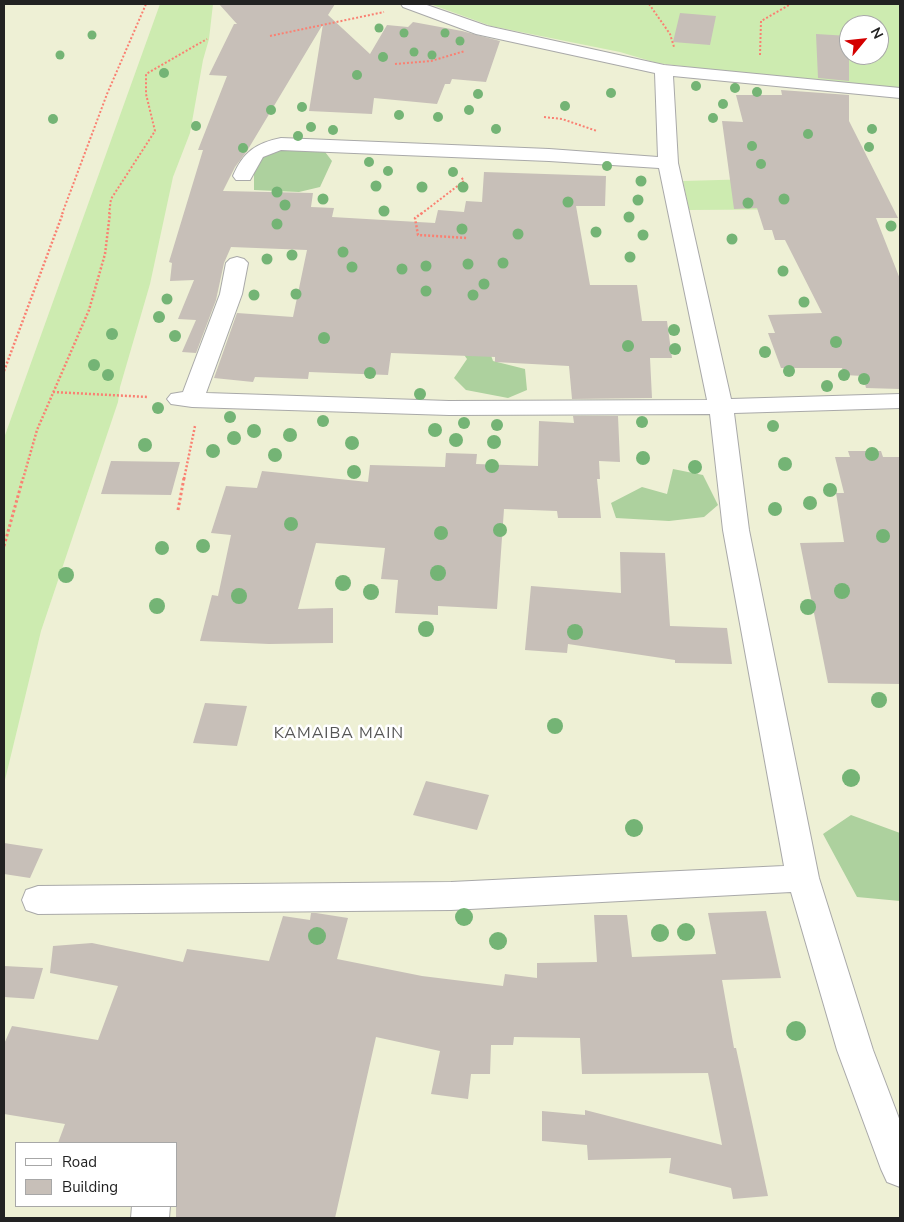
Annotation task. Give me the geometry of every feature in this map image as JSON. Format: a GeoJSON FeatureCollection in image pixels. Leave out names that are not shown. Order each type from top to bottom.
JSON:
{"type":"FeatureCollection","features":[{"type":"Feature","properties":{"kind":"street"},"geometry":{"type":"LineString","coordinates":[[411,4],[482,30],[664,70],[900,93]]}},
{"type":"Feature","properties":{"kind":"street"},"geometry":{"type":"LineString","coordinates":[[664,70],[668,164],[721,408],[736,530],[803,878],[855,1050],[900,1169]]}},
{"type":"Feature","properties":{"kind":"street"},"geometry":{"type":"LineString","coordinates":[[243,176],[248,160],[259,150],[268,146],[295,144],[668,164]]}},
{"type":"Feature","properties":{"kind":"street"},"geometry":{"type":"LineString","coordinates":[[236,263],[231,294],[185,399],[408,408],[721,408],[900,401]]}},
{"type":"Feature","properties":{"kind":"street"},"geometry":{"type":"LineString","coordinates":[[38,900],[451,896],[803,878]]}},
{"type":"Feature","properties":{"kind":"path"},"geometry":{"type":"LineString","coordinates":[[4,371],[107,94],[146,4]]}},
{"type":"Feature","properties":{"kind":"path"},"geometry":{"type":"LineString","coordinates":[[270,36],[411,4]]}},
{"type":"Feature","properties":{"kind":"path"},"geometry":{"type":"LineString","coordinates":[[649,4],[670,34],[674,47],[664,70]]}},
{"type":"Feature","properties":{"kind":"path"},"geometry":{"type":"LineString","coordinates":[[723,76],[760,64],[761,21],[791,4]]}},
{"type":"Feature","properties":{"kind":"path"},"geometry":{"type":"LineString","coordinates":[[395,64],[421,64],[443,60],[468,50],[482,30]]}},
{"type":"Feature","properties":{"kind":"path"},"geometry":{"type":"LineString","coordinates":[[4,546],[37,430],[90,310],[105,254],[111,199],[155,131],[146,94],[146,74],[207,39]]}},
{"type":"Feature","properties":{"kind":"path"},"geometry":{"type":"LineString","coordinates":[[448,151],[453,166],[464,182],[415,218],[418,235],[468,238]]}},
{"type":"Feature","properties":{"kind":"path"},"geometry":{"type":"LineString","coordinates":[[53,392],[185,399]]}},
{"type":"Feature","properties":{"kind":"path"},"geometry":{"type":"LineString","coordinates":[[178,510],[195,424],[216,401]]}},
{"type":"Feature","properties":{"kind":"green space"},"geometry":{"type":"Polygon","coordinates":[[[4,4],[900,4],[900,1218],[4,1218],[4,4]]]}},
{"type":"Feature","properties":{"kind":"green space"},"geometry":{"type":"Polygon","coordinates":[[[160,4],[213,4],[209,39],[203,60],[190,133],[173,177],[150,284],[120,387],[118,402],[41,631],[4,784],[4,438],[160,4]]]}},
{"type":"Feature","properties":{"kind":"green space"},"geometry":{"type":"Polygon","coordinates":[[[430,4],[900,4],[900,92],[657,63],[620,52],[491,26],[430,4]]]}},
{"type":"Feature","properties":{"kind":"green space"},"geometry":{"type":"Polygon","coordinates":[[[286,148],[322,148],[332,161],[320,187],[299,192],[254,190],[254,166],[265,155],[286,148]]]}},
{"type":"Feature","properties":{"kind":"green space"},"geometry":{"type":"Polygon","coordinates":[[[826,177],[836,209],[689,210],[683,181],[826,177]]]}},
{"type":"Feature","properties":{"kind":"green space"},"geometry":{"type":"Polygon","coordinates":[[[485,338],[493,361],[525,369],[527,390],[508,398],[466,390],[454,378],[467,359],[458,346],[485,338]]]}},
{"type":"Feature","properties":{"kind":"green space"},"geometry":{"type":"Polygon","coordinates":[[[673,469],[703,475],[718,505],[704,517],[669,521],[616,518],[611,503],[642,487],[667,494],[673,469]]]}},
{"type":"Feature","properties":{"kind":"green space"},"geometry":{"type":"Polygon","coordinates":[[[851,815],[900,833],[900,901],[857,897],[823,834],[851,815]]]}},
{"type":"Feature","properties":{"kind":"building"},"geometry":{"type":"Polygon","coordinates":[[[219,4],[335,4],[328,15],[370,54],[387,25],[408,27],[413,22],[462,31],[500,41],[486,82],[452,79],[450,84],[445,84],[437,104],[374,98],[372,114],[309,111],[323,24],[247,151],[235,167],[223,191],[313,193],[311,207],[334,208],[332,217],[435,223],[438,210],[464,212],[466,201],[482,202],[484,172],[606,176],[605,206],[576,206],[590,285],[637,285],[642,321],[667,321],[672,358],[650,358],[652,398],[572,399],[569,366],[495,362],[495,357],[391,353],[388,375],[309,372],[308,379],[255,377],[253,382],[214,378],[237,313],[293,317],[307,250],[231,247],[224,263],[216,300],[196,353],[182,352],[196,320],[178,319],[194,280],[170,281],[172,263],[169,262],[203,150],[198,150],[227,76],[209,75],[234,24],[237,24],[219,4]]]}},
{"type":"Feature","properties":{"kind":"building"},"geometry":{"type":"Polygon","coordinates":[[[680,13],[716,16],[710,45],[673,42],[680,13]]]}},
{"type":"Feature","properties":{"kind":"building"},"geometry":{"type":"Polygon","coordinates":[[[816,34],[839,35],[839,65],[849,65],[849,81],[818,78],[816,34]]]}},
{"type":"Feature","properties":{"kind":"building"},"geometry":{"type":"Polygon","coordinates":[[[781,90],[849,95],[849,121],[898,218],[876,218],[900,279],[900,389],[866,388],[863,376],[844,375],[842,368],[781,368],[768,333],[775,333],[768,315],[822,313],[785,240],[775,240],[772,230],[764,230],[757,208],[734,209],[722,121],[743,122],[736,95],[782,95],[781,90]]]}},
{"type":"Feature","properties":{"kind":"building"},"geometry":{"type":"Polygon","coordinates":[[[573,416],[618,416],[620,462],[599,461],[600,479],[597,479],[601,518],[558,518],[557,511],[504,509],[497,609],[438,606],[438,615],[395,613],[398,580],[381,579],[385,548],[316,543],[298,609],[333,608],[333,643],[269,644],[200,641],[212,595],[218,596],[231,535],[211,533],[226,486],[257,488],[262,471],[368,482],[370,465],[445,467],[446,453],[477,454],[476,464],[538,466],[539,421],[574,423],[573,416]]]}},
{"type":"Feature","properties":{"kind":"building"},"geometry":{"type":"Polygon","coordinates":[[[848,451],[881,451],[883,457],[900,457],[900,684],[828,683],[800,543],[844,542],[836,493],[844,493],[835,457],[850,457],[848,451]]]}},
{"type":"Feature","properties":{"kind":"building"},"geometry":{"type":"Polygon","coordinates":[[[111,461],[180,462],[171,495],[101,494],[111,461]]]}},
{"type":"Feature","properties":{"kind":"building"},"geometry":{"type":"Polygon","coordinates":[[[620,552],[665,553],[670,626],[727,628],[732,664],[675,663],[675,660],[568,644],[567,653],[525,650],[531,586],[621,593],[620,552]]]}},
{"type":"Feature","properties":{"kind":"building"},"geometry":{"type":"Polygon","coordinates":[[[205,703],[247,706],[237,746],[193,743],[205,703]]]}},
{"type":"Feature","properties":{"kind":"building"},"geometry":{"type":"Polygon","coordinates":[[[426,781],[489,795],[477,830],[413,815],[426,781]]]}},
{"type":"Feature","properties":{"kind":"building"},"geometry":{"type":"Polygon","coordinates":[[[4,843],[43,849],[30,878],[4,874],[4,843]]]}},
{"type":"Feature","properties":{"kind":"building"},"geometry":{"type":"Polygon","coordinates":[[[766,911],[781,978],[722,980],[734,1048],[736,1048],[768,1196],[733,1199],[731,1188],[669,1173],[671,1158],[588,1160],[587,1145],[542,1141],[542,1111],[585,1115],[585,1110],[722,1145],[708,1073],[582,1074],[580,1038],[514,1037],[513,1045],[491,1045],[490,1074],[471,1074],[468,1099],[431,1094],[440,1051],[376,1037],[335,1218],[176,1218],[176,1207],[178,1207],[178,1142],[58,1142],[65,1124],[4,1114],[4,1044],[12,1026],[98,1040],[118,986],[50,973],[53,946],[92,943],[183,962],[187,949],[269,961],[283,916],[310,920],[311,913],[316,913],[348,918],[337,959],[422,976],[503,986],[505,974],[537,978],[537,963],[597,962],[594,915],[627,915],[632,957],[716,954],[708,913],[766,911]]]}},
{"type":"Feature","properties":{"kind":"building"},"geometry":{"type":"Polygon","coordinates":[[[4,966],[43,968],[34,999],[4,997],[4,966]]]}},
{"type":"Feature","properties":{"kind":"district","name":"KAMAIBA MAIN"},"geometry":{"type":"Point","coordinates":[339,734]}}]}
